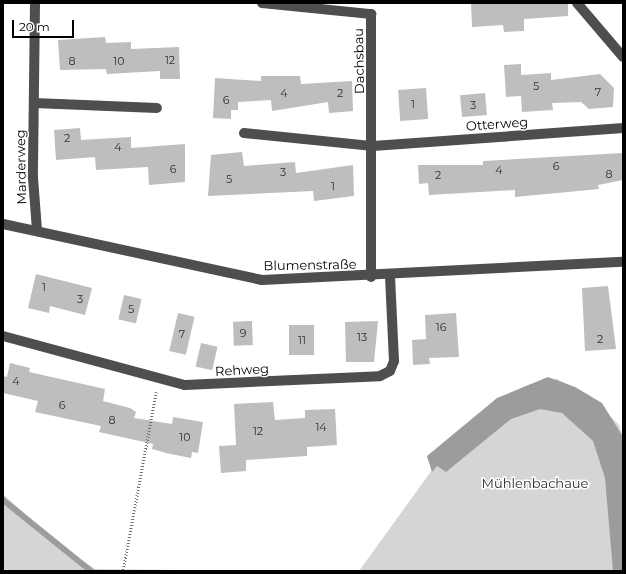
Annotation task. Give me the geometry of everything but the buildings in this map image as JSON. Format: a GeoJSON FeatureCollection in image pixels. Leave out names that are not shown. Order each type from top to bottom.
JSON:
{"type":"FeatureCollection","features":[{"type":"Feature","properties":{"kind":"street","name":"Marderweg"},"geometry":{"type":"LineString","coordinates":[[35,3],[33,178],[37,230]]}},
{"type":"Feature","properties":{"kind":"street","name":"Dachsbau"},"geometry":{"type":"LineString","coordinates":[[262,3],[371,14],[373,146],[371,277]]}},
{"type":"Feature","properties":{"kind":"street"},"geometry":{"type":"LineString","coordinates":[[577,3],[622,54]]}},
{"type":"Feature","properties":{"kind":"street"},"geometry":{"type":"LineString","coordinates":[[34,103],[157,108]]}},
{"type":"Feature","properties":{"kind":"street","name":"Otterweg"},"geometry":{"type":"LineString","coordinates":[[373,146],[623,128]]}},
{"type":"Feature","properties":{"kind":"street"},"geometry":{"type":"LineString","coordinates":[[244,133],[373,146]]}},
{"type":"Feature","properties":{"kind":"street","name":"Blumenstraße"},"geometry":{"type":"LineString","coordinates":[[3,224],[37,230],[262,280],[371,277],[623,262]]}},
{"type":"Feature","properties":{"kind":"street","name":"Rehweg"},"geometry":{"type":"LineString","coordinates":[[3,336],[185,385],[216,385],[380,376],[390,372],[394,361],[390,276]]}},
{"type":"Feature","properties":{"kind":"path"},"geometry":{"type":"LineString","coordinates":[[158,378],[122,571],[176,571]]}},
{"type":"Feature","properties":{"kind":"green space","name":"Mühlenbachaue"},"geometry":{"type":"Polygon","coordinates":[[[557,379],[589,395],[619,425],[623,437],[623,571],[359,571],[432,470],[427,457],[498,402],[527,385],[557,379]]]}},
{"type":"Feature","properties":{"kind":"green space"},"geometry":{"type":"Polygon","coordinates":[[[3,494],[60,545],[95,569],[275,571],[3,571],[3,494]]]}},
{"type":"Feature","properties":{"kind":"shaded area"},"geometry":{"type":"Polygon","coordinates":[[[548,377],[575,387],[602,403],[623,437],[623,571],[613,571],[605,478],[593,441],[562,413],[540,409],[511,419],[446,472],[437,466],[432,472],[427,456],[497,398],[548,377]]]}},
{"type":"Feature","properties":{"kind":"waterway"},"geometry":{"type":"LineString","coordinates":[[3,500],[91,571]]}}]}
